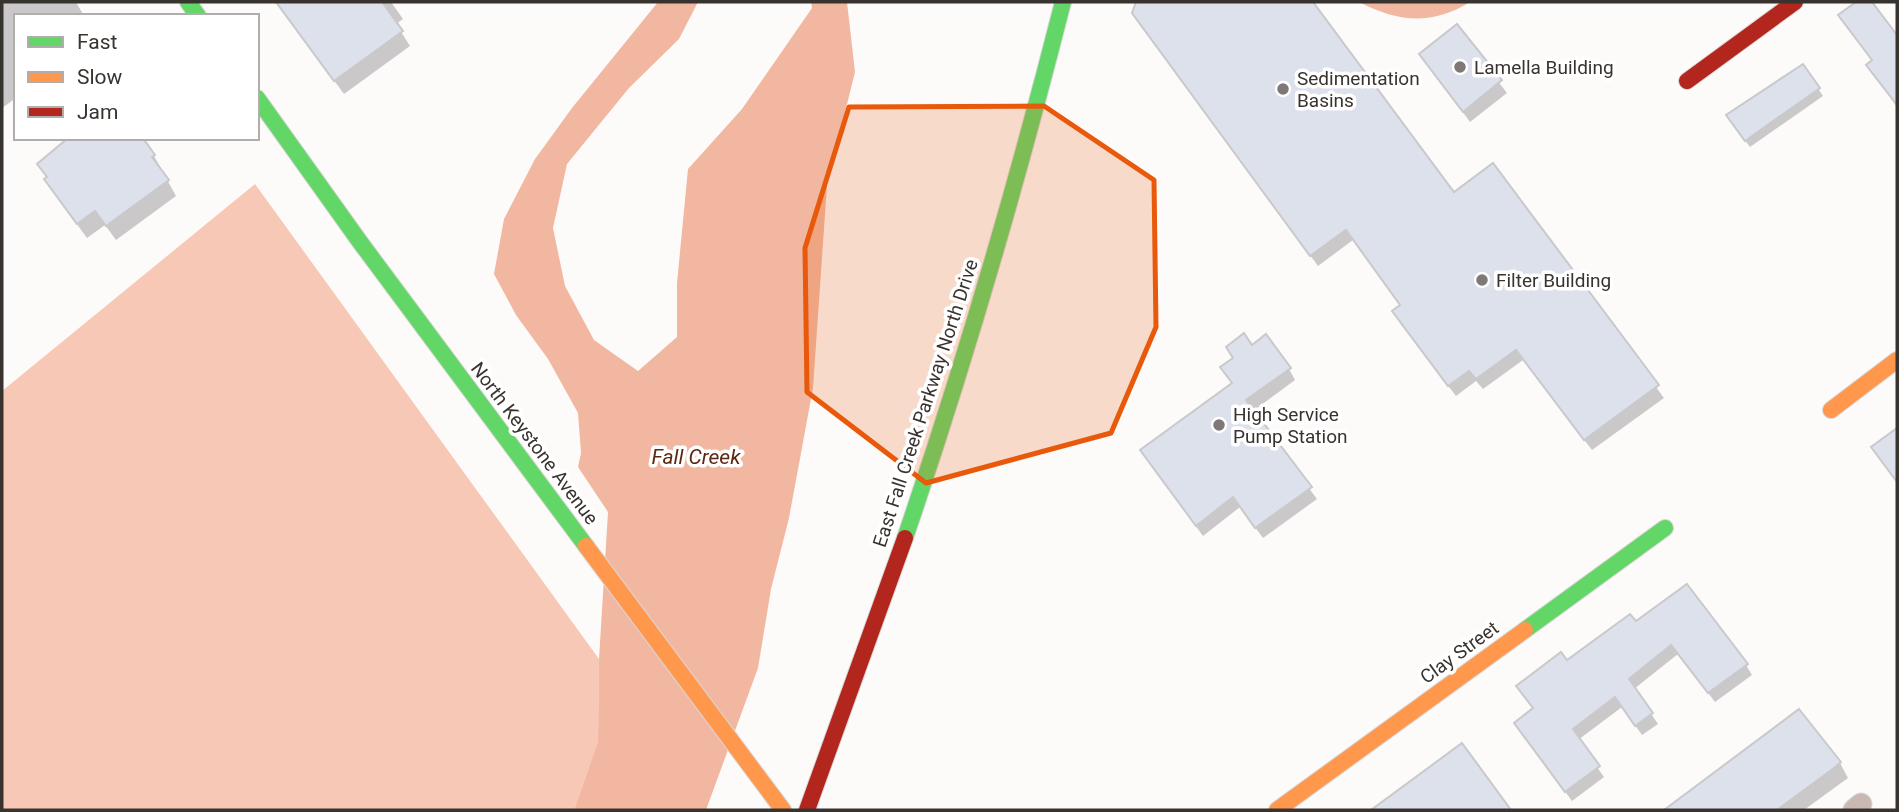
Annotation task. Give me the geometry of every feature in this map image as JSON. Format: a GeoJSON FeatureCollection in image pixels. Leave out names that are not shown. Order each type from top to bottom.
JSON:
{"type":"FeatureCollection","features":[{"type":"Feature","properties":{"kind":"main road","name":"East Fall Creek Parkway North Drive"},"geometry":{"type":"LineString","coordinates":[[807,810],[919,498],[957,380],[1063,2]]}},
{"type":"Feature","properties":{"kind":"main road"},"geometry":{"type":"LineString","coordinates":[[1687,81],[1795,2]]}},
{"type":"Feature","properties":{"kind":"main road","name":"North Keystone Avenue"},"geometry":{"type":"LineString","coordinates":[[259,101],[360,242],[783,810]]}},
{"type":"Feature","properties":{"kind":"main road"},"geometry":{"type":"LineString","coordinates":[[1831,410],[1897,360]]}},
{"type":"Feature","properties":{"kind":"main road","name":"Clay Street"},"geometry":{"type":"LineString","coordinates":[[1277,810],[1665,528]]}},
{"type":"Feature","properties":{"kind":"highlighted area"},"geometry":{"type":"Polygon","coordinates":[[[1044,106],[1154,180],[1156,327],[1111,433],[926,483],[807,392],[805,248],[849,107],[1044,106]]]}},
{"type":"Feature","properties":{"kind":"shaded area"},"geometry":{"type":"Polygon","coordinates":[[[255,184],[599,659],[598,741],[574,810],[2,810],[2,391],[255,184]]]}},
{"type":"Feature","properties":{"kind":"water","name":"Fall Creek"},"geometry":{"type":"Polygon","coordinates":[[[658,2],[698,2],[679,39],[629,88],[567,164],[553,228],[565,286],[594,340],[638,371],[677,337],[677,283],[688,169],[742,109],[812,8],[811,2],[847,2],[855,72],[827,185],[813,388],[789,518],[771,589],[758,668],[706,810],[574,810],[598,741],[599,659],[608,512],[578,467],[581,453],[578,413],[548,359],[516,315],[494,274],[504,219],[535,159],[572,108],[658,2]]]}},
{"type":"Feature","properties":{"kind":"water"},"geometry":{"type":"Polygon","coordinates":[[[1359,2],[1470,2],[1442,15],[1414,18],[1387,14],[1359,2]]]}},
{"type":"Feature","properties":{"kind":"building"},"geometry":{"type":"Polygon","coordinates":[[[276,2],[382,2],[403,31],[334,81],[276,2]]]}},
{"type":"Feature","properties":{"kind":"building"},"geometry":{"type":"Polygon","coordinates":[[[1136,2],[1313,2],[1454,192],[1493,163],[1659,385],[1584,440],[1516,350],[1476,379],[1469,371],[1448,386],[1392,311],[1400,305],[1346,230],[1310,256],[1132,13],[1136,2]]]}},
{"type":"Feature","properties":{"kind":"building"},"geometry":{"type":"Polygon","coordinates":[[[1856,2],[1872,2],[1897,35],[1897,105],[1866,65],[1872,60],[1838,15],[1856,2]]]}},
{"type":"Feature","properties":{"kind":"building","name":"Lamella Building"},"geometry":{"type":"Polygon","coordinates":[[[1457,24],[1502,80],[1463,112],[1419,54],[1457,24]]]}},
{"type":"Feature","properties":{"kind":"building"},"geometry":{"type":"Polygon","coordinates":[[[1803,64],[1820,88],[1745,141],[1726,115],[1803,64]]]}},
{"type":"Feature","properties":{"kind":"building"},"geometry":{"type":"Polygon","coordinates":[[[66,140],[144,140],[155,155],[152,157],[169,180],[106,226],[95,211],[77,224],[44,179],[47,177],[37,164],[66,140]]]}},
{"type":"Feature","properties":{"kind":"building","name":"High Service Pump Station"},"geometry":{"type":"Polygon","coordinates":[[[1244,333],[1252,345],[1266,334],[1291,368],[1246,400],[1312,487],[1255,528],[1233,497],[1196,526],[1140,450],[1232,383],[1220,367],[1233,358],[1226,347],[1244,333]]]}},
{"type":"Feature","properties":{"kind":"building"},"geometry":{"type":"Polygon","coordinates":[[[1897,428],[1897,482],[1871,447],[1897,428]]]}},
{"type":"Feature","properties":{"kind":"building"},"geometry":{"type":"Polygon","coordinates":[[[1687,584],[1748,664],[1708,693],[1671,645],[1629,679],[1653,713],[1635,726],[1615,697],[1573,729],[1600,766],[1565,792],[1514,723],[1533,708],[1516,686],[1561,652],[1567,660],[1630,614],[1636,621],[1687,584]]]}},
{"type":"Feature","properties":{"kind":"building"},"geometry":{"type":"Polygon","coordinates":[[[1799,709],[1841,762],[1834,768],[1777,810],[1664,810],[1799,709]]]}},
{"type":"Feature","properties":{"kind":"building"},"geometry":{"type":"Polygon","coordinates":[[[1462,743],[1511,810],[1371,810],[1462,743]]]}},
{"type":"Feature","properties":{"kind":"traffic: fast"},"geometry":{"type":"LineString","coordinates":[[188,2],[197,14]]}},
{"type":"Feature","properties":{"kind":"traffic: fast"},"geometry":{"type":"LineString","coordinates":[[905,538],[989,272],[1063,2]]}},
{"type":"Feature","properties":{"kind":"traffic: fast"},"geometry":{"type":"LineString","coordinates":[[259,101],[360,242],[586,546]]}},
{"type":"Feature","properties":{"kind":"traffic: fast"},"geometry":{"type":"LineString","coordinates":[[1525,630],[1665,528]]}},
{"type":"Feature","properties":{"kind":"traffic: slow"},"geometry":{"type":"LineString","coordinates":[[1831,410],[1897,360]]}},
{"type":"Feature","properties":{"kind":"traffic: slow"},"geometry":{"type":"LineString","coordinates":[[586,546],[783,810]]}},
{"type":"Feature","properties":{"kind":"traffic: slow"},"geometry":{"type":"LineString","coordinates":[[1277,810],[1525,630]]}},
{"type":"Feature","properties":{"kind":"traffic: jam"},"geometry":{"type":"LineString","coordinates":[[1687,81],[1795,2]]}},
{"type":"Feature","properties":{"kind":"traffic: jam"},"geometry":{"type":"LineString","coordinates":[[807,810],[905,538]]}},
{"type":"Feature","properties":{"kind":"place","name":"Lamella Building"},"geometry":{"type":"Point","coordinates":[1460,67]}},
{"type":"Feature","properties":{"kind":"place","name":"Sedimentation Basins"},"geometry":{"type":"Point","coordinates":[1283,89]}},
{"type":"Feature","properties":{"kind":"place","name":"Filter Building"},"geometry":{"type":"Point","coordinates":[1482,280]}},
{"type":"Feature","properties":{"kind":"place","name":"High Service Pump Station"},"geometry":{"type":"Point","coordinates":[1219,425]}}]}
